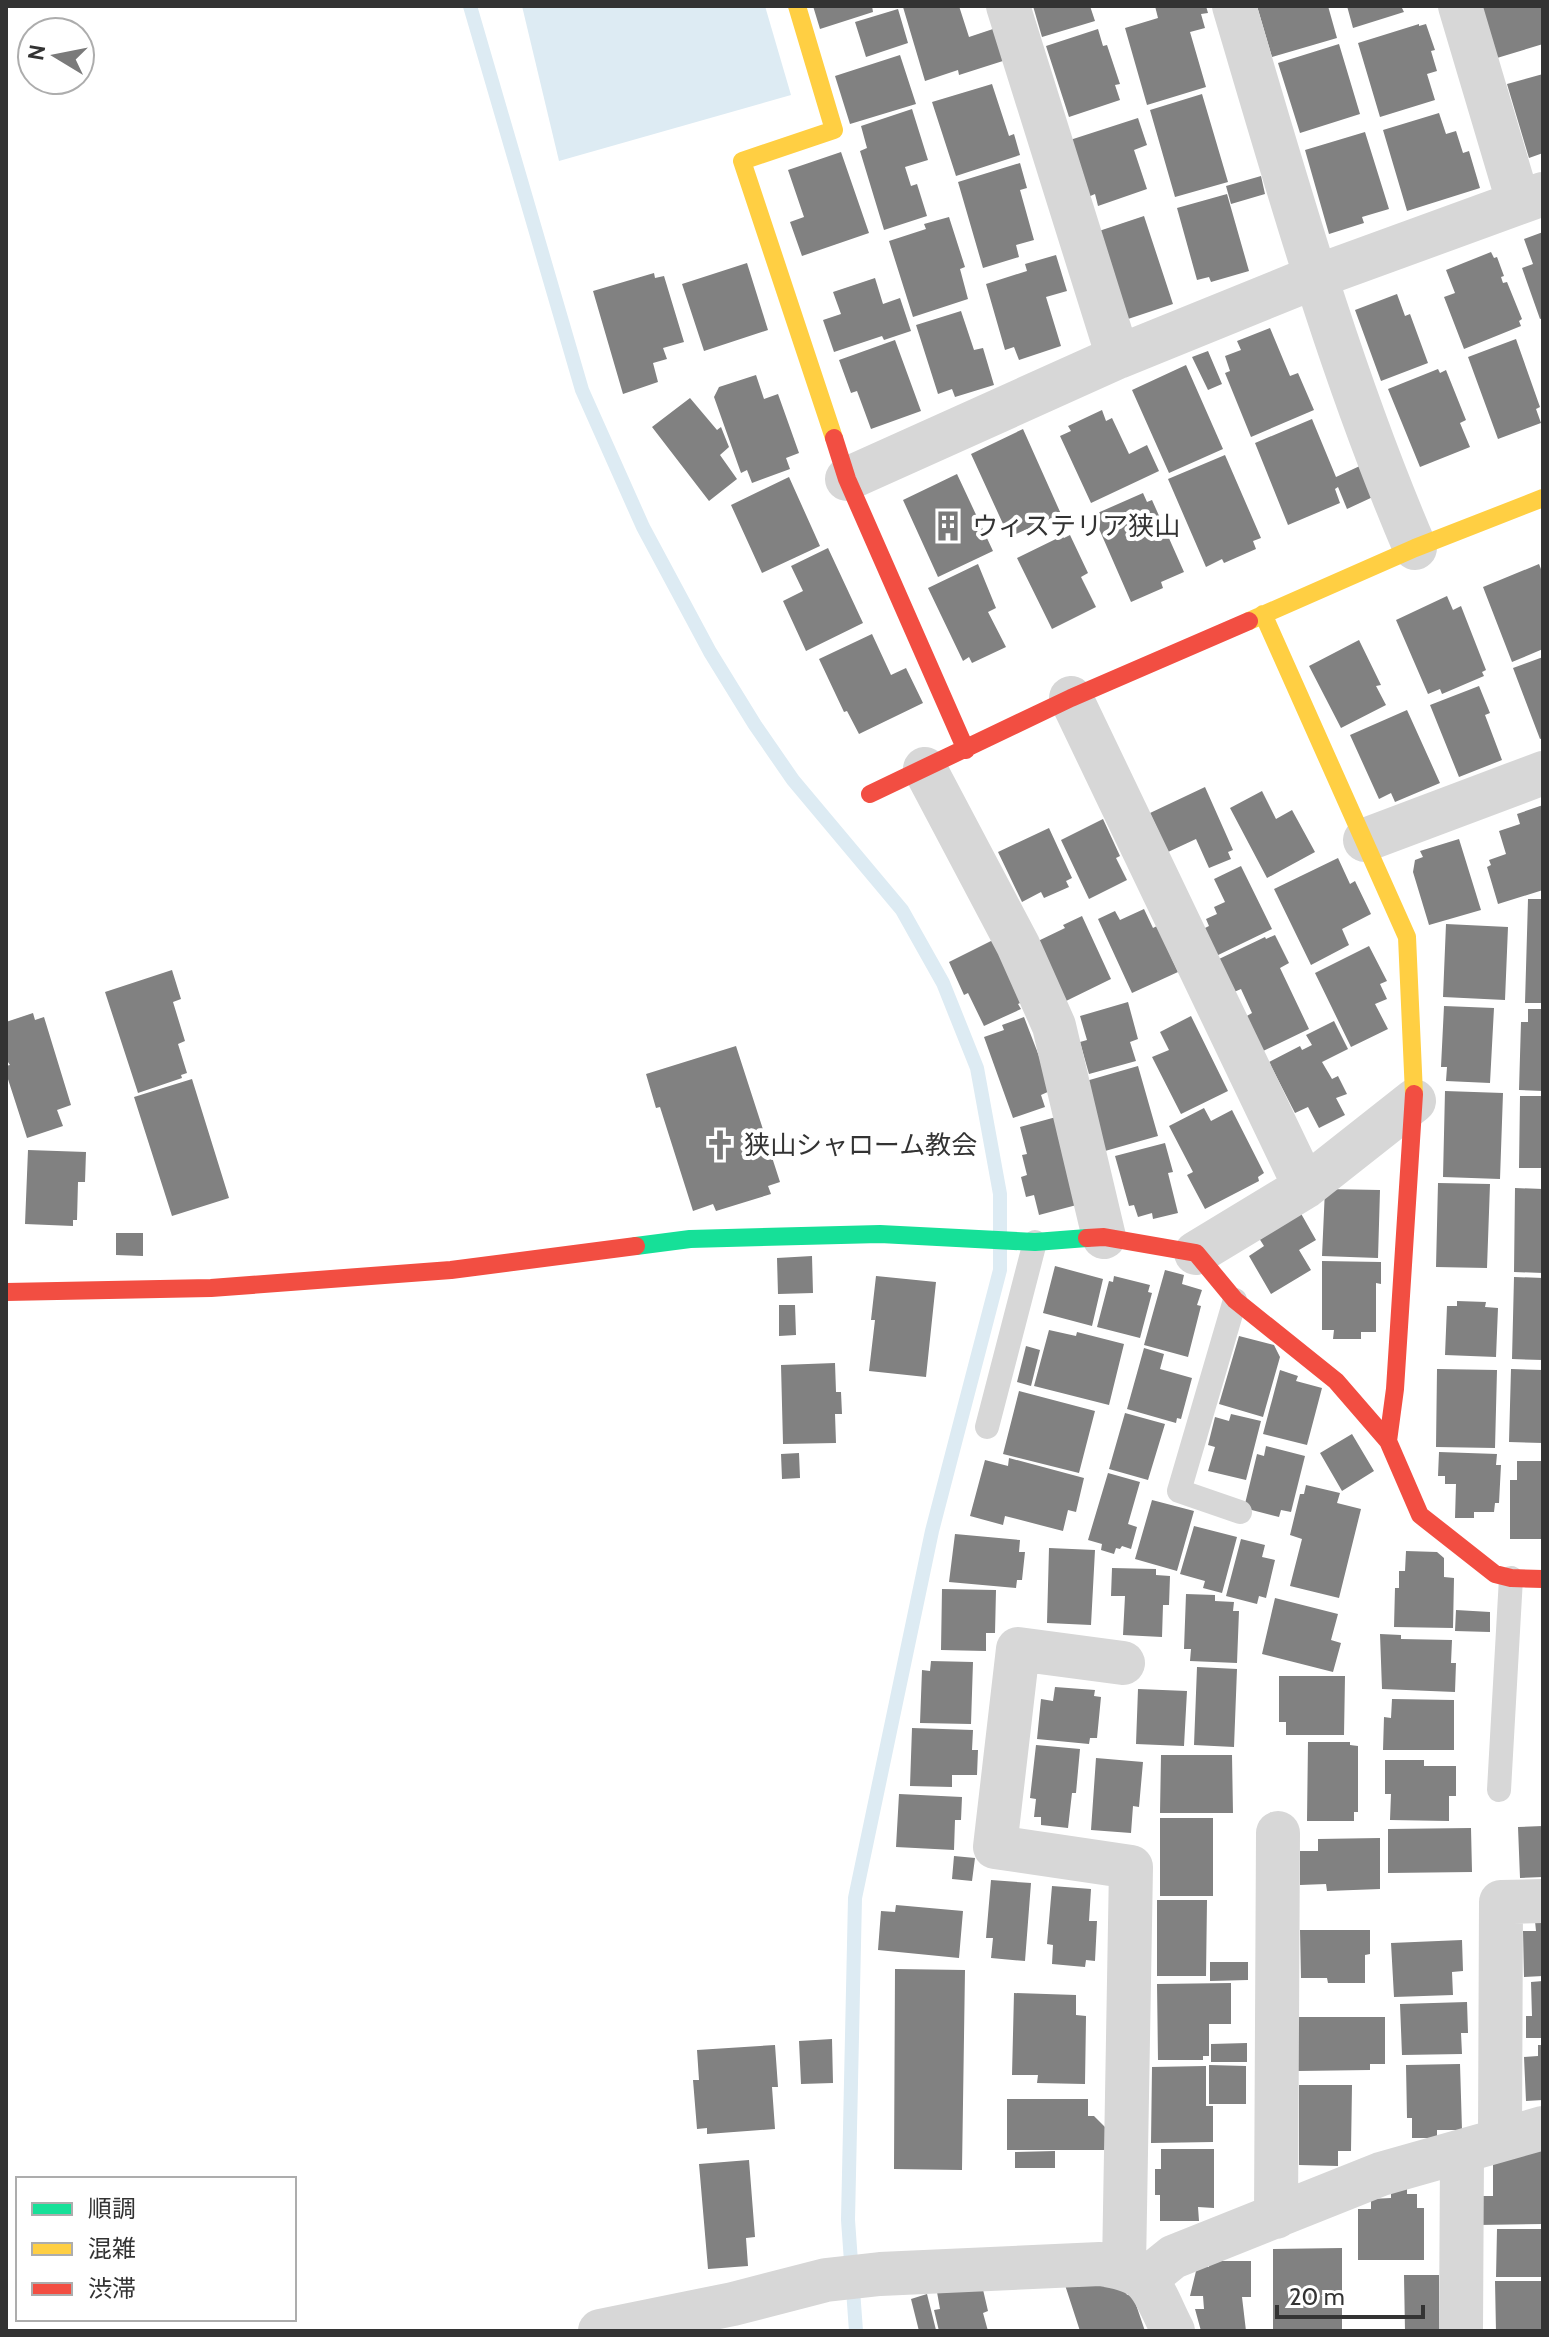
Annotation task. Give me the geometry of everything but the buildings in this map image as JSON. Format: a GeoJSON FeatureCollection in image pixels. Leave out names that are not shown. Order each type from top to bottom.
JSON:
{"type":"FeatureCollection","features":[{"type":"Feature","properties":{"kind":"street"},"geometry":{"type":"LineString","coordinates":[[797,6],[834,130],[742,161],[847,479],[966,750]]}},
{"type":"Feature","properties":{"kind":"street"},"geometry":{"type":"LineString","coordinates":[[1008,6],[1118,357]]}},
{"type":"Feature","properties":{"kind":"street"},"geometry":{"type":"LineString","coordinates":[[1234,6],[1315,277],[1394,499],[1415,548]]}},
{"type":"Feature","properties":{"kind":"street"},"geometry":{"type":"LineString","coordinates":[[847,479],[1118,357],[1315,277],[1531,198],[1460,6]]}},
{"type":"Feature","properties":{"kind":"street"},"geometry":{"type":"LineString","coordinates":[[870,794],[1071,698],[1415,548],[1543,498]]}},
{"type":"Feature","properties":{"kind":"street"},"geometry":{"type":"LineString","coordinates":[[1263,614],[1407,937],[1414,1101],[1395,1389],[1388,1441]]}},
{"type":"Feature","properties":{"kind":"street"},"geometry":{"type":"LineString","coordinates":[[1071,698],[1305,1187]]}},
{"type":"Feature","properties":{"kind":"street"},"geometry":{"type":"LineString","coordinates":[[925,769],[1018,945],[1054,1026],[1104,1237]]}},
{"type":"Feature","properties":{"kind":"street"},"geometry":{"type":"LineString","coordinates":[[1365,840],[1543,773]]}},
{"type":"Feature","properties":{"kind":"street"},"geometry":{"type":"LineString","coordinates":[[1196,1253],[1305,1187],[1414,1101]]}},
{"type":"Feature","properties":{"kind":"street"},"geometry":{"type":"LineString","coordinates":[[6,1292],[211,1288],[421,1273],[690,1239],[880,1234],[1035,1242],[1104,1237],[1196,1253],[1235,1300],[1336,1381],[1388,1441],[1420,1515],[1495,1574],[1543,1579]]}},
{"type":"Feature","properties":{"kind":"street"},"geometry":{"type":"LineString","coordinates":[[1123,1663],[1018,1649],[995,1847],[1131,1867],[1135,2272],[1173,2331]]}},
{"type":"Feature","properties":{"kind":"street"},"geometry":{"type":"LineString","coordinates":[[1276,2217],[1278,1833]]}},
{"type":"Feature","properties":{"kind":"street"},"geometry":{"type":"LineString","coordinates":[[1461,2331],[1481,2145],[1501,1902],[1543,1901]]}},
{"type":"Feature","properties":{"kind":"street"},"geometry":{"type":"LineString","coordinates":[[600,2331],[733,2304],[826,2280],[880,2274],[1100,2264],[1135,2272],[1381,2174],[1543,2128]]}},
{"type":"Feature","properties":{"kind":"lane"},"geometry":{"type":"LineString","coordinates":[[987,1427],[1035,1242]]}},
{"type":"Feature","properties":{"kind":"lane"},"geometry":{"type":"LineString","coordinates":[[1235,1300],[1179,1491],[1240,1512]]}},
{"type":"Feature","properties":{"kind":"lane"},"geometry":{"type":"LineString","coordinates":[[1499,1790],[1511,1578]]}},
{"type":"Feature","properties":{"kind":"shaded area"},"geometry":{"type":"Polygon","coordinates":[[[522,6],[765,6],[791,95],[559,161],[522,6]]]}},
{"type":"Feature","properties":{"kind":"waterway"},"geometry":{"type":"LineString","coordinates":[[470,6],[582,390],[643,527],[710,652],[755,725],[793,780],[902,910],[943,983],[977,1068],[1000,1194],[1000,1270],[932,1531],[855,1898],[848,2220],[856,2331]]}},
{"type":"Feature","properties":{"kind":"traffic: fast"},"geometry":{"type":"LineString","coordinates":[[636,1246],[690,1239],[880,1234],[1035,1242],[1087,1238]]}},
{"type":"Feature","properties":{"kind":"traffic: slow"},"geometry":{"type":"LineString","coordinates":[[797,6],[834,130],[742,161],[834,438]]}},
{"type":"Feature","properties":{"kind":"traffic: slow"},"geometry":{"type":"LineString","coordinates":[[1249,621],[1415,548],[1543,498]]}},
{"type":"Feature","properties":{"kind":"traffic: slow"},"geometry":{"type":"LineString","coordinates":[[1263,614],[1407,937],[1414,1094]]}},
{"type":"Feature","properties":{"kind":"traffic: jam"},"geometry":{"type":"LineString","coordinates":[[834,438],[847,479],[966,750]]}},
{"type":"Feature","properties":{"kind":"traffic: jam"},"geometry":{"type":"LineString","coordinates":[[870,794],[1071,698],[1249,621]]}},
{"type":"Feature","properties":{"kind":"traffic: jam"},"geometry":{"type":"LineString","coordinates":[[1388,1441],[1395,1389],[1414,1094]]}},
{"type":"Feature","properties":{"kind":"traffic: jam"},"geometry":{"type":"LineString","coordinates":[[1087,1238],[1104,1237],[1196,1253],[1235,1300],[1336,1381],[1388,1441],[1420,1515],[1495,1574],[1543,1579]]}},
{"type":"Feature","properties":{"kind":"traffic: jam"},"geometry":{"type":"LineString","coordinates":[[6,1292],[211,1288],[451,1270],[636,1246]]}},
{"type":"Feature","properties":{"kind":"place","name":"ウィステリア狭山"},"geometry":{"type":"Point","coordinates":[948,526]}},
{"type":"Feature","properties":{"kind":"place","name":"狭山シャローム教会"},"geometry":{"type":"Point","coordinates":[720,1145]}}]}
